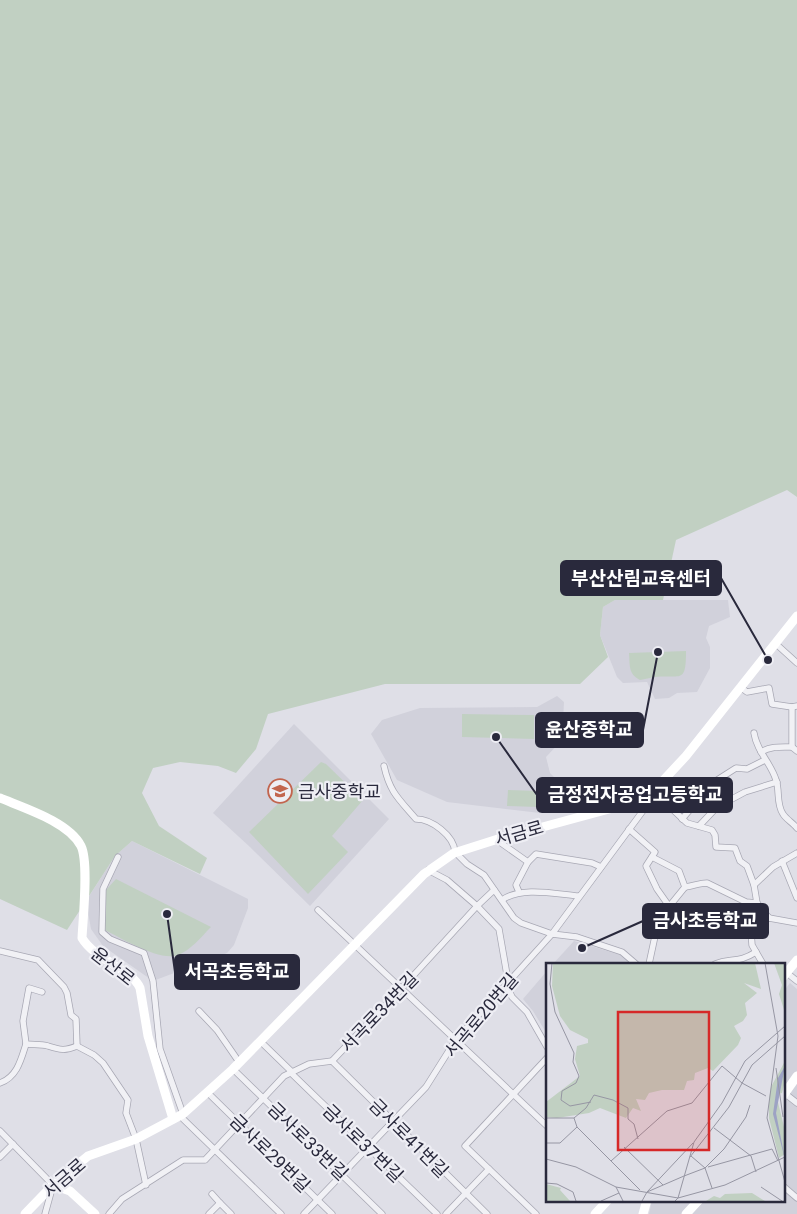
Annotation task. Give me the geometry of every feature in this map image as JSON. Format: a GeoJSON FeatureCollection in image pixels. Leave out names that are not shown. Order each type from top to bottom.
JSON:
{"type":"FeatureCollection","features":[{"type":"Feature","properties":{"kind":"street","name":"서금로"},"geometry":{"type":"LineString","coordinates":[[25,1214],[54,1185],[88,1156],[136,1138],[178,1116],[207,1092],[260,1041],[353,944],[428,870],[455,852],[646,798],[654,792],[686,756],[797,616]]}},
{"type":"Feature","properties":{"kind":"street"},"geometry":{"type":"LineString","coordinates":[[775,643],[797,663]]}},
{"type":"Feature","properties":{"kind":"street"},"geometry":{"type":"LineString","coordinates":[[740,687],[747,692],[770,688],[772,704],[794,707],[794,749],[768,748],[760,752]]}},
{"type":"Feature","properties":{"kind":"street"},"geometry":{"type":"LineString","coordinates":[[754,734],[756,744],[777,782],[778,802],[783,816],[794,821],[797,828]]}},
{"type":"Feature","properties":{"kind":"street"},"geometry":{"type":"LineString","coordinates":[[682,819],[714,782],[736,768],[747,768],[765,760]]}},
{"type":"Feature","properties":{"kind":"street"},"geometry":{"type":"LineString","coordinates":[[384,766],[392,791],[416,819],[423,819],[446,833],[455,846],[455,852],[467,864],[484,875],[514,918],[521,924],[552,934],[577,937],[622,952],[635,963]]}},
{"type":"Feature","properties":{"kind":"street"},"geometry":{"type":"LineString","coordinates":[[699,826],[716,807],[745,792],[777,782]]}},
{"type":"Feature","properties":{"kind":"street"},"geometry":{"type":"LineString","coordinates":[[654,792],[687,823],[712,830],[715,835],[716,847],[735,848],[740,861],[747,866],[754,885],[757,903],[770,918],[797,923]]}},
{"type":"Feature","properties":{"kind":"street","name":"윤산로"},"geometry":{"type":"LineString","coordinates":[[0,798],[62,827],[82,847],[86,871],[82,938],[101,957],[137,981],[140,988],[148,1036],[178,1116]]}},
{"type":"Feature","properties":{"kind":"street","name":"서곡로20번길"},"geometry":{"type":"LineString","coordinates":[[304,1214],[426,1087],[455,1041],[552,934],[645,808],[646,798]]}},
{"type":"Feature","properties":{"kind":"street"},"geometry":{"type":"LineString","coordinates":[[629,829],[654,855],[678,871],[685,887]]}},
{"type":"Feature","properties":{"kind":"street"},"geometry":{"type":"LineString","coordinates":[[498,839],[528,862]]}},
{"type":"Feature","properties":{"kind":"street"},"geometry":{"type":"LineString","coordinates":[[754,885],[782,861],[797,853]]}},
{"type":"Feature","properties":{"kind":"street"},"geometry":{"type":"LineString","coordinates":[[519,892],[516,885],[528,862],[536,854],[592,863],[601,867]]}},
{"type":"Feature","properties":{"kind":"street"},"geometry":{"type":"LineString","coordinates":[[654,855],[646,866],[657,889],[669,906]]}},
{"type":"Feature","properties":{"kind":"street"},"geometry":{"type":"LineString","coordinates":[[118,857],[103,889],[102,932],[110,939],[144,953],[153,981],[160,1048],[178,1116],[281,1214]]}},
{"type":"Feature","properties":{"kind":"street"},"geometry":{"type":"LineString","coordinates":[[782,861],[797,898]]}},
{"type":"Feature","properties":{"kind":"street"},"geometry":{"type":"LineString","coordinates":[[428,870],[447,880],[477,906],[499,929],[507,976],[506,984],[512,997],[527,1012],[546,1045]]}},
{"type":"Feature","properties":{"kind":"street"},"geometry":{"type":"LineString","coordinates":[[685,887],[708,883],[746,902],[757,903]]}},
{"type":"Feature","properties":{"kind":"street"},"geometry":{"type":"LineString","coordinates":[[649,963],[660,914],[680,895],[685,887]]}},
{"type":"Feature","properties":{"kind":"street","name":"서곡로34번길"},"geometry":{"type":"LineString","coordinates":[[109,1214],[122,1199],[184,1160],[206,1160],[284,1076],[309,1064],[332,1061],[494,890]]}},
{"type":"Feature","properties":{"kind":"street"},"geometry":{"type":"LineString","coordinates":[[502,900],[519,892],[579,896]]}},
{"type":"Feature","properties":{"kind":"street"},"geometry":{"type":"LineString","coordinates":[[318,910],[546,1125]]}},
{"type":"Feature","properties":{"kind":"street"},"geometry":{"type":"LineString","coordinates":[[762,963],[752,945],[751,931],[770,918]]}},
{"type":"Feature","properties":{"kind":"street"},"geometry":{"type":"LineString","coordinates":[[0,951],[38,960],[64,987],[71,1015],[76,1019],[77,1046]]}},
{"type":"Feature","properties":{"kind":"street"},"geometry":{"type":"LineString","coordinates":[[718,963],[736,961],[749,957],[756,952]]}},
{"type":"Feature","properties":{"kind":"street"},"geometry":{"type":"LineString","coordinates":[[797,960],[785,975],[797,981]]}},
{"type":"Feature","properties":{"kind":"street"},"geometry":{"type":"LineString","coordinates":[[0,1083],[9,1080],[19,1067],[26,1044],[23,1022],[30,988],[42,992]]}},
{"type":"Feature","properties":{"kind":"street"},"geometry":{"type":"LineString","coordinates":[[199,1011],[217,1030],[236,1065]]}},
{"type":"Feature","properties":{"kind":"street","name":"금사로37번길"},"geometry":{"type":"LineString","coordinates":[[260,1041],[437,1214]]}},
{"type":"Feature","properties":{"kind":"street"},"geometry":{"type":"LineString","coordinates":[[26,1044],[67,1050],[77,1046],[94,1055],[103,1063],[128,1100],[126,1113],[136,1138],[146,1185]]}},
{"type":"Feature","properties":{"kind":"street"},"geometry":{"type":"LineString","coordinates":[[536,1214],[465,1146],[546,1059]]}},
{"type":"Feature","properties":{"kind":"street","name":"금사로41번길"},"geometry":{"type":"LineString","coordinates":[[332,1061],[487,1214]]}},
{"type":"Feature","properties":{"kind":"street","name":"금사로33번길"},"geometry":{"type":"LineString","coordinates":[[236,1065],[263,1098],[382,1214]]}},
{"type":"Feature","properties":{"kind":"street"},"geometry":{"type":"LineString","coordinates":[[797,1076],[784,1094],[797,1103]]}},
{"type":"Feature","properties":{"kind":"street","name":"금사로29번길"},"geometry":{"type":"LineString","coordinates":[[207,1092],[332,1214]]}},
{"type":"Feature","properties":{"kind":"street"},"geometry":{"type":"LineString","coordinates":[[0,1130],[54,1185],[70,1191],[95,1214]]}},
{"type":"Feature","properties":{"kind":"street"},"geometry":{"type":"LineString","coordinates":[[0,1157],[13,1144]]}},
{"type":"Feature","properties":{"kind":"street"},"geometry":{"type":"LineString","coordinates":[[446,1214],[489,1169]]}},
{"type":"Feature","properties":{"kind":"street"},"geometry":{"type":"LineString","coordinates":[[45,1214],[54,1185]]}},
{"type":"Feature","properties":{"kind":"street"},"geometry":{"type":"LineString","coordinates":[[784,1187],[797,1198]]}},
{"type":"Feature","properties":{"kind":"street"},"geometry":{"type":"LineString","coordinates":[[212,1194],[231,1214]]}},
{"type":"Feature","properties":{"kind":"street"},"geometry":{"type":"LineString","coordinates":[[594,1214],[606,1202]]}},
{"type":"Feature","properties":{"kind":"street"},"geometry":{"type":"LineString","coordinates":[[686,1214],[697,1202]]}},
{"type":"Feature","properties":{"kind":"street"},"geometry":{"type":"LineString","coordinates":[[209,1214],[220,1203]]}},
{"type":"Feature","properties":{"kind":"shaded area"},"geometry":{"type":"Polygon","coordinates":[[[615,600],[728,600],[730,617],[709,626],[706,638],[710,647],[710,668],[697,692],[677,693],[669,698],[655,699],[647,682],[623,683],[617,677],[600,635],[603,607],[615,600]]]}},
{"type":"Feature","properties":{"kind":"shaded area"},"geometry":{"type":"Polygon","coordinates":[[[557,696],[564,702],[562,740],[546,757],[550,773],[561,784],[555,799],[540,813],[447,802],[397,780],[371,734],[382,720],[420,708],[537,707],[557,696]]]}},
{"type":"Feature","properties":{"kind":"shaded area"},"geometry":{"type":"Polygon","coordinates":[[[294,724],[389,819],[310,906],[213,813],[294,724]]]}},
{"type":"Feature","properties":{"kind":"shaded area"},"geometry":{"type":"Polygon","coordinates":[[[132,841],[248,899],[248,908],[234,945],[227,953],[153,981],[103,946],[91,929],[86,901],[115,856],[132,841]]]}},
{"type":"Feature","properties":{"kind":"shaded area"},"geometry":{"type":"Polygon","coordinates":[[[574,941],[621,955],[632,963],[554,963],[574,941]]]}},
{"type":"Feature","properties":{"kind":"shaded area"},"geometry":{"type":"Polygon","coordinates":[[[546,972],[546,1032],[533,1011],[523,999],[546,972]]]}},
{"type":"Feature","properties":{"kind":"shaded area"},"geometry":{"type":"Polygon","coordinates":[[[790,983],[797,989],[797,1214],[649,1214],[652,1202],[784,1202],[784,991],[790,983]]]}},
{"type":"Feature","properties":{"kind":"green space"},"geometry":{"type":"Polygon","coordinates":[[[0,0],[797,0],[797,497],[787,490],[676,540],[663,600],[615,600],[603,607],[600,635],[608,657],[580,684],[385,684],[268,714],[256,749],[236,773],[218,766],[180,762],[153,768],[142,793],[159,826],[207,858],[200,874],[132,841],[115,856],[67,930],[0,899],[0,0]]]}},
{"type":"Feature","properties":{"kind":"green space"},"geometry":{"type":"Polygon","coordinates":[[[686,651],[685,669],[680,676],[640,680],[633,675],[629,653],[686,651]]]}},
{"type":"Feature","properties":{"kind":"green space"},"geometry":{"type":"Polygon","coordinates":[[[462,714],[534,715],[534,739],[462,737],[462,714]]]}},
{"type":"Feature","properties":{"kind":"green space"},"geometry":{"type":"Polygon","coordinates":[[[321,762],[326,764],[363,800],[332,836],[348,852],[308,894],[249,832],[321,762]]]}},
{"type":"Feature","properties":{"kind":"green space"},"geometry":{"type":"Polygon","coordinates":[[[508,790],[538,791],[538,807],[507,806],[508,790]]]}},
{"type":"Feature","properties":{"kind":"green space"},"geometry":{"type":"Polygon","coordinates":[[[116,879],[211,927],[192,947],[178,955],[161,955],[130,943],[105,930],[106,890],[116,879]]]}},
{"type":"Feature","properties":{"kind":"place","name":"윤산중학교"},"geometry":{"type":"Point","coordinates":[658,652]}},
{"type":"Feature","properties":{"kind":"place","name":"부산산림교육센터"},"geometry":{"type":"Point","coordinates":[768,660]}},
{"type":"Feature","properties":{"kind":"place","name":"금정전자공업고등학교"},"geometry":{"type":"Point","coordinates":[496,737]}},
{"type":"Feature","properties":{"kind":"place","name":"금사중학교"},"geometry":{"type":"Point","coordinates":[280,791]}},
{"type":"Feature","properties":{"kind":"place","name":"서곡초등학교"},"geometry":{"type":"Point","coordinates":[167,914]}},
{"type":"Feature","properties":{"kind":"place","name":"금사초등학교"},"geometry":{"type":"Point","coordinates":[582,948]}}]}
